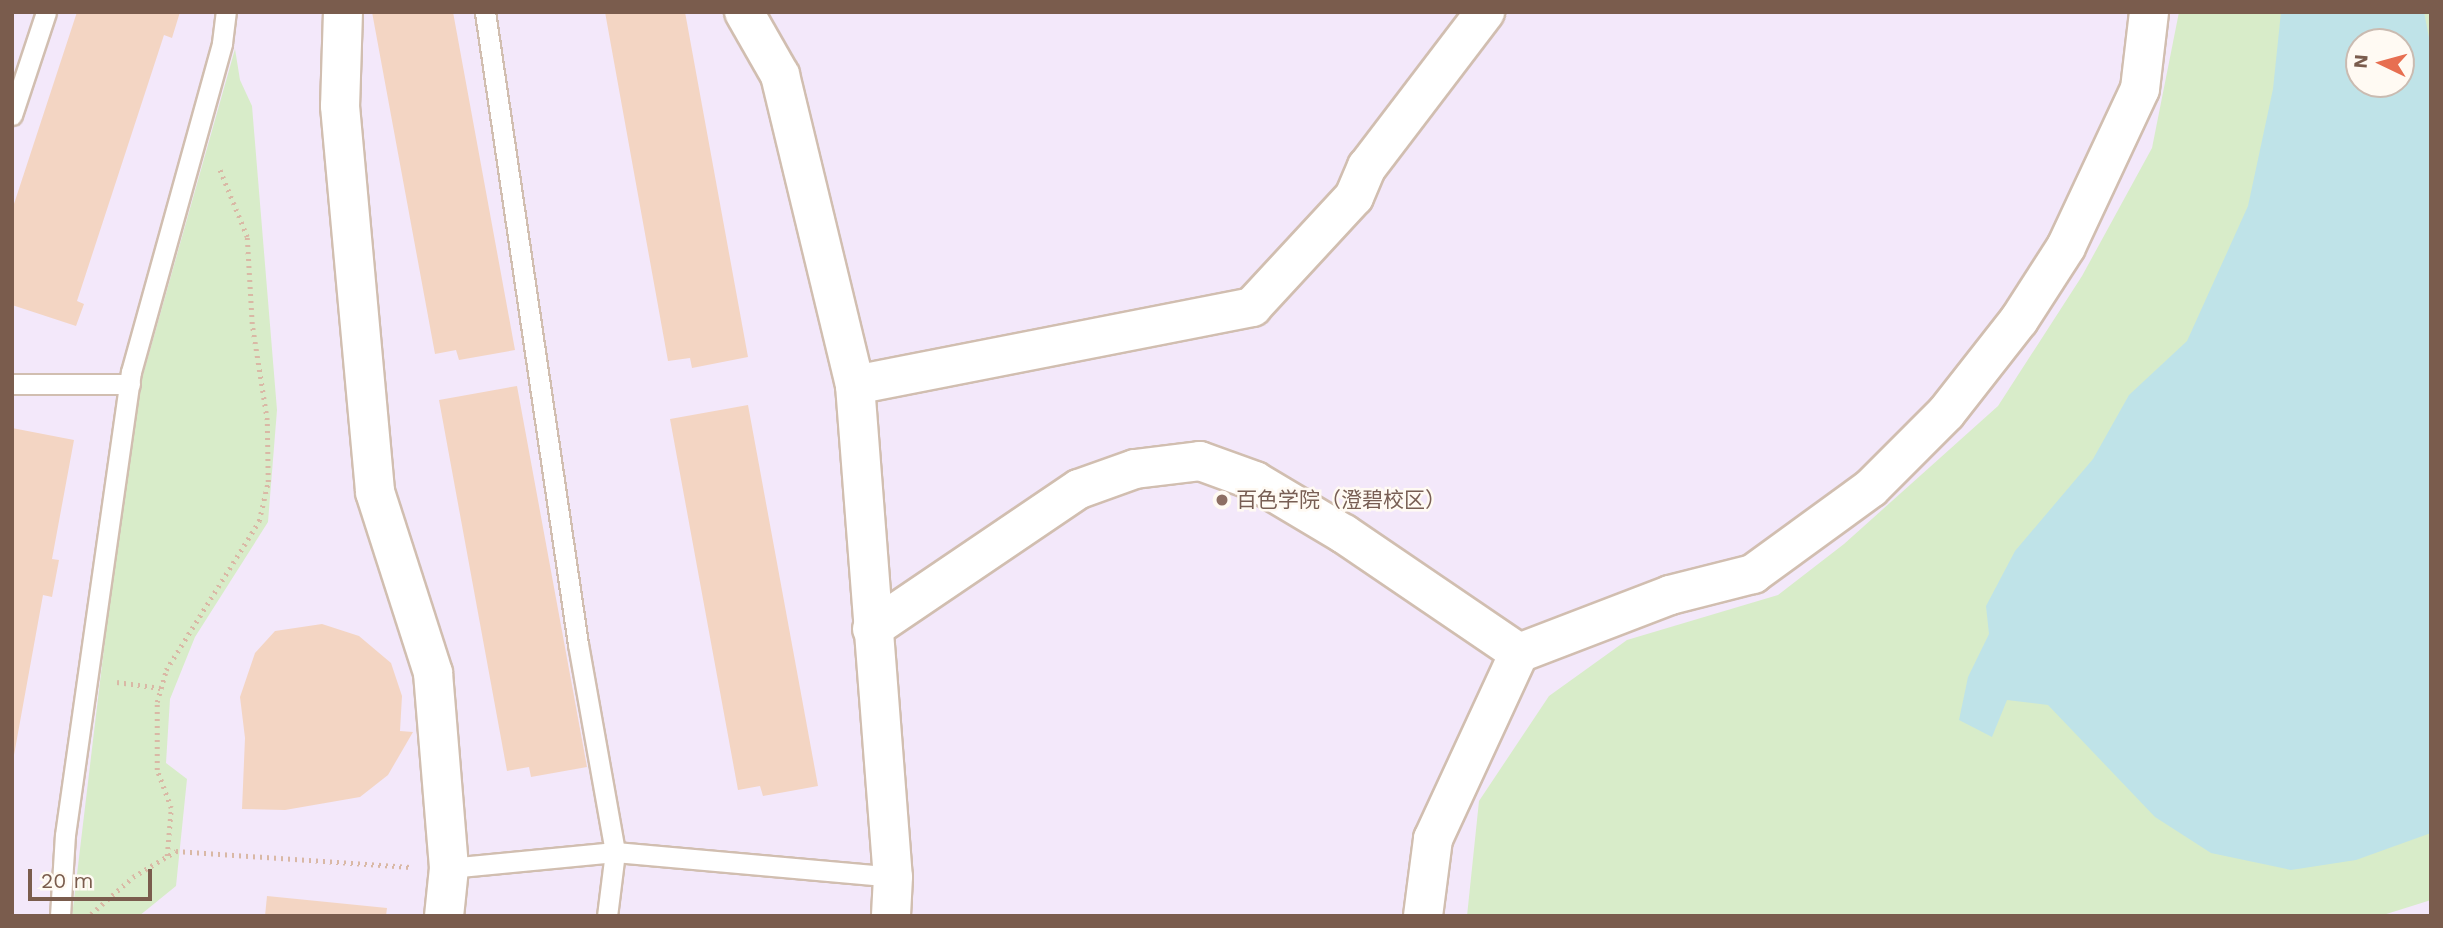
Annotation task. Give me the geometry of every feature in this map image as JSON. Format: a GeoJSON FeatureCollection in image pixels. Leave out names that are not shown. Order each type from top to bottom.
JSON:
{"type":"FeatureCollection","features":[{"type":"Feature","properties":{"kind":"street"},"geometry":{"type":"LineString","coordinates":[[343,12],[340,106],[375,492],[433,673],[449,868],[444,916]]}},
{"type":"Feature","properties":{"kind":"street"},"geometry":{"type":"LineString","coordinates":[[744,12],[780,75],[855,385],[893,877],[891,916]]}},
{"type":"Feature","properties":{"kind":"street"},"geometry":{"type":"LineString","coordinates":[[855,385],[1252,307],[1354,197],[1367,167],[1485,12]]}},
{"type":"Feature","properties":{"kind":"street"},"geometry":{"type":"LineString","coordinates":[[1423,916],[1433,839],[1519,653],[1670,595],[1752,574],[1871,488],[1937,422],[2019,320],[2066,247],[2140,89],[2149,12]]}},
{"type":"Feature","properties":{"kind":"street"},"geometry":{"type":"LineString","coordinates":[[872,629],[1079,489],[1135,469],[1200,461],[1255,481],[1333,527],[1519,653]]}},
{"type":"Feature","properties":{"kind":"lane"},"geometry":{"type":"LineString","coordinates":[[12,115],[46,12]]}},
{"type":"Feature","properties":{"kind":"lane"},"geometry":{"type":"LineString","coordinates":[[60,916],[87,678],[130,384],[226,12]]}},
{"type":"Feature","properties":{"kind":"lane"},"geometry":{"type":"LineString","coordinates":[[485,12],[578,644],[615,852],[607,916]]}},
{"type":"Feature","properties":{"kind":"lane"},"geometry":{"type":"LineString","coordinates":[[12,384],[130,384]]}},
{"type":"Feature","properties":{"kind":"lane"},"geometry":{"type":"LineString","coordinates":[[449,868],[615,852],[893,877]]}},
{"type":"Feature","properties":{"kind":"path"},"geometry":{"type":"LineString","coordinates":[[167,856],[171,808],[157,770],[154,744],[161,688],[166,670],[259,521],[268,482],[267,420],[252,324],[247,237],[225,177],[195,137]]}},
{"type":"Feature","properties":{"kind":"path"},"geometry":{"type":"LineString","coordinates":[[87,678],[161,688]]}},
{"type":"Feature","properties":{"kind":"path"},"geometry":{"type":"LineString","coordinates":[[89,916],[176,851],[362,866]]}},
{"type":"Feature","properties":{"kind":"shaded area","name":"百色学院（澄碧校区）"},"geometry":{"type":"Polygon","coordinates":[[[12,12],[2431,12],[2431,916],[12,916],[12,12]]]}},
{"type":"Feature","properties":{"kind":"green space"},"geometry":{"type":"Polygon","coordinates":[[[2179,12],[2431,12],[2431,900],[2380,916],[1467,916],[1479,801],[1549,696],[1627,640],[1778,595],[1844,544],[1998,406],[2082,276],[2152,148],[2179,12]]]}},
{"type":"Feature","properties":{"kind":"green space"},"geometry":{"type":"Polygon","coordinates":[[[235,49],[240,80],[252,106],[277,410],[268,522],[195,637],[170,699],[166,763],[187,779],[176,886],[139,916],[72,916],[132,414],[235,49]]]}},
{"type":"Feature","properties":{"kind":"water"},"geometry":{"type":"Polygon","coordinates":[[[2281,12],[2424,12],[2431,48],[2431,833],[2356,860],[2291,870],[2211,853],[2155,817],[2048,705],[2007,700],[1992,737],[1959,720],[1968,677],[1989,634],[1986,606],[2015,551],[2093,459],[2129,395],[2187,341],[2248,206],[2273,89],[2281,12]]]}},
{"type":"Feature","properties":{"kind":"building"},"geometry":{"type":"Polygon","coordinates":[[[77,12],[180,12],[172,38],[164,35],[77,301],[84,304],[76,326],[12,305],[12,210],[77,12]]]}},
{"type":"Feature","properties":{"kind":"building"},"geometry":{"type":"Polygon","coordinates":[[[372,12],[453,12],[515,350],[459,360],[456,350],[435,354],[372,12]]]}},
{"type":"Feature","properties":{"kind":"building"},"geometry":{"type":"Polygon","coordinates":[[[605,12],[685,12],[748,357],[692,368],[690,358],[668,361],[605,12]]]}},
{"type":"Feature","properties":{"kind":"building"},"geometry":{"type":"Polygon","coordinates":[[[517,386],[587,767],[531,777],[529,767],[507,771],[439,400],[517,386]]]}},
{"type":"Feature","properties":{"kind":"building"},"geometry":{"type":"Polygon","coordinates":[[[748,405],[818,786],[763,796],[760,786],[738,790],[670,419],[748,405]]]}},
{"type":"Feature","properties":{"kind":"building"},"geometry":{"type":"Polygon","coordinates":[[[12,428],[74,440],[52,559],[59,560],[52,597],[43,595],[14,755],[12,428]]]}},
{"type":"Feature","properties":{"kind":"building"},"geometry":{"type":"Polygon","coordinates":[[[322,624],[359,636],[391,663],[402,696],[400,731],[413,732],[388,775],[360,797],[285,810],[242,809],[245,738],[240,697],[255,653],[275,631],[322,624]]]}},
{"type":"Feature","properties":{"kind":"building"},"geometry":{"type":"Polygon","coordinates":[[[267,896],[387,908],[386,916],[265,916],[267,896]]]}},
{"type":"Feature","properties":{"kind":"place","name":"百色学院（澄碧校区）"},"geometry":{"type":"Point","coordinates":[1222,500]}}]}
